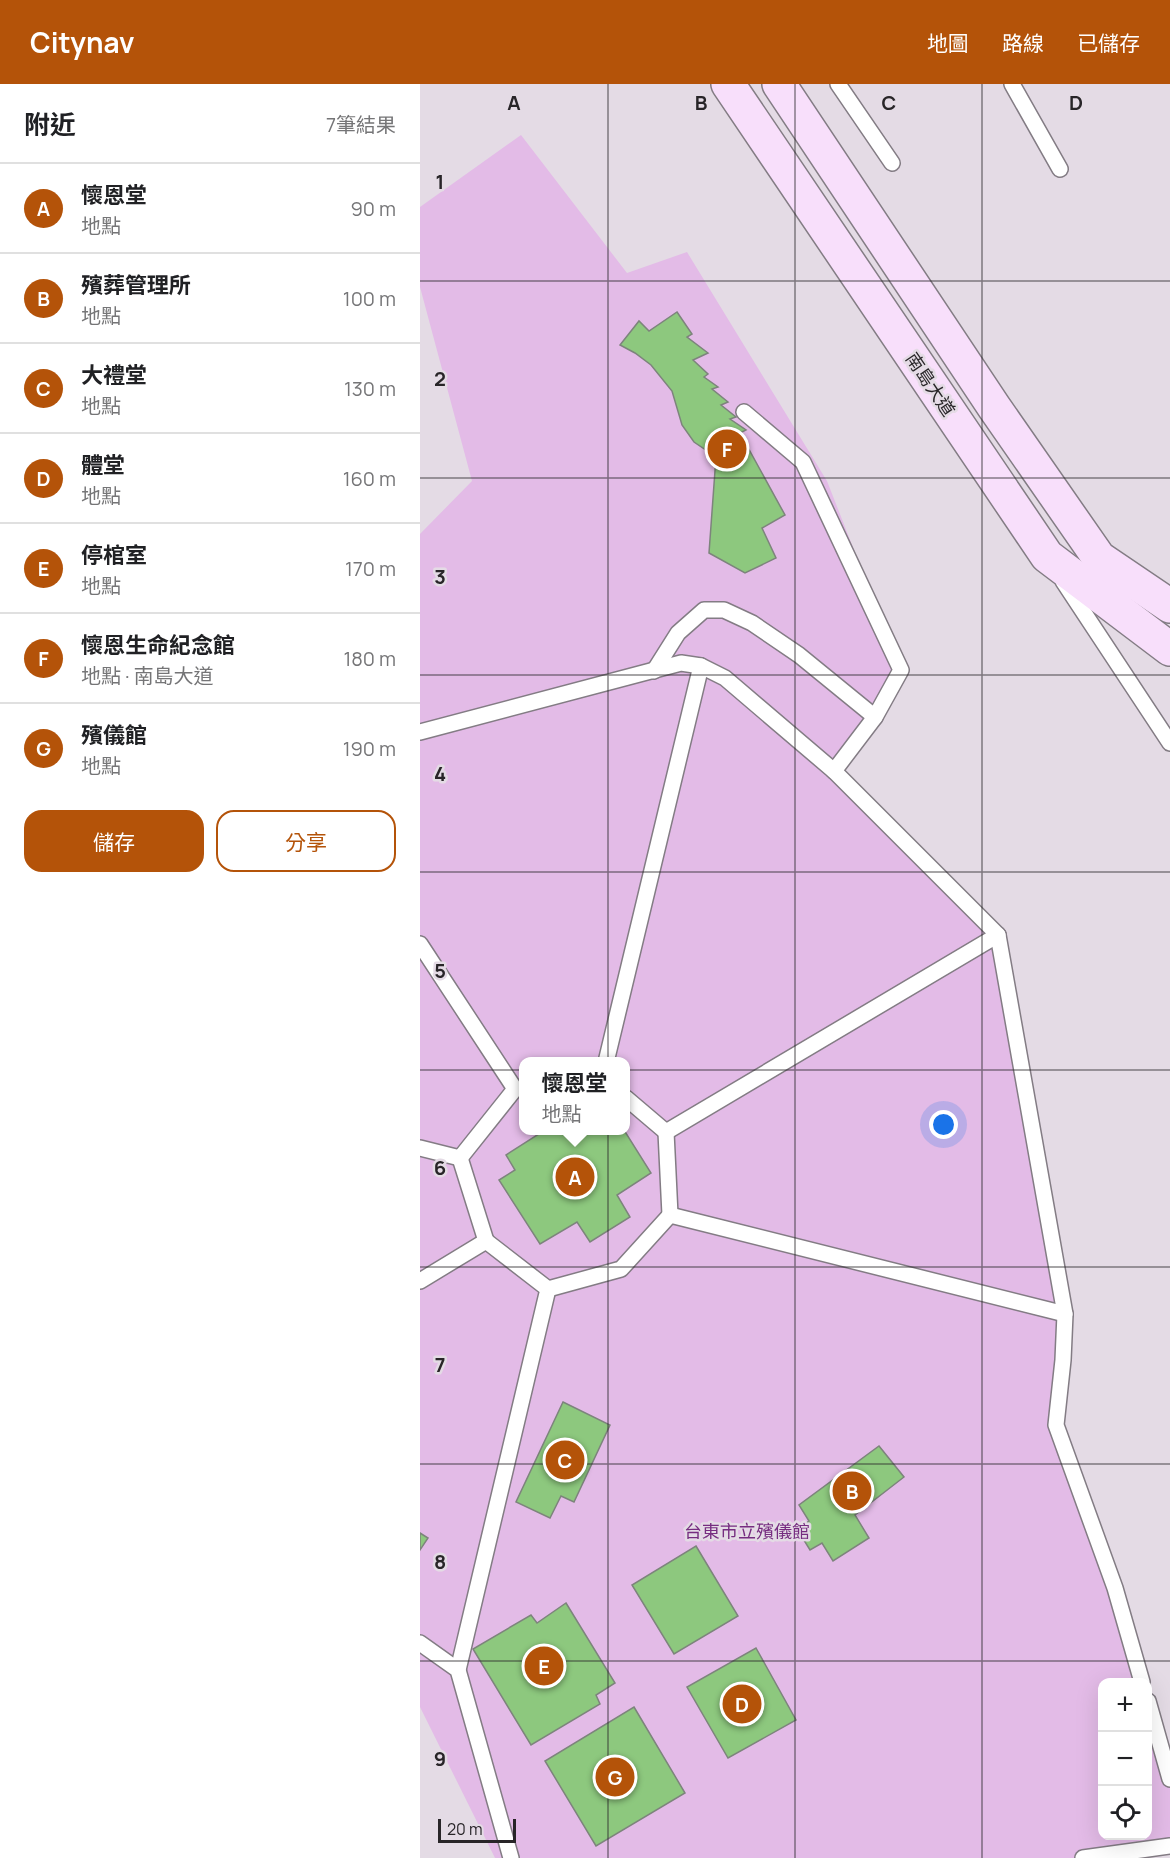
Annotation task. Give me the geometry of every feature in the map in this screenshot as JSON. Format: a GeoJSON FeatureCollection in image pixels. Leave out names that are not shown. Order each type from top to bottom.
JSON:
{"type":"FeatureCollection","features":[{"type":"Feature","properties":{"kind":"street","name":"南島大道"},"geometry":{"type":"LineString","coordinates":[[728,84],[1047,556],[1170,649]]}},
{"type":"Feature","properties":{"kind":"street"},"geometry":{"type":"LineString","coordinates":[[779,84],[987,397],[1099,558],[1170,606]]}},
{"type":"Feature","properties":{"kind":"lane"},"geometry":{"type":"LineString","coordinates":[[838,84],[892,163]]}},
{"type":"Feature","properties":{"kind":"lane"},"geometry":{"type":"LineString","coordinates":[[1012,84],[1060,169]]}},
{"type":"Feature","properties":{"kind":"lane"},"geometry":{"type":"LineString","coordinates":[[744,412],[803,462],[901,670],[875,717],[834,771]]}},
{"type":"Feature","properties":{"kind":"lane"},"geometry":{"type":"LineString","coordinates":[[1047,556],[1170,743]]}},
{"type":"Feature","properties":{"kind":"lane"},"geometry":{"type":"LineString","coordinates":[[654,671],[678,633],[704,610],[724,610],[752,623],[799,655],[875,717]]}},
{"type":"Feature","properties":{"kind":"lane"},"geometry":{"type":"LineString","coordinates":[[420,732],[681,663],[701,666],[725,678],[834,771],[998,935],[1065,1314],[1056,1425],[1114,1588],[1141,1678]]}},
{"type":"Feature","properties":{"kind":"lane"},"geometry":{"type":"LineString","coordinates":[[607,1057],[701,666]]}},
{"type":"Feature","properties":{"kind":"lane"},"geometry":{"type":"LineString","coordinates":[[666,1132],[998,935]]}},
{"type":"Feature","properties":{"kind":"lane"},"geometry":{"type":"LineString","coordinates":[[420,944],[519,1088],[460,1158]]}},
{"type":"Feature","properties":{"kind":"lane"},"geometry":{"type":"LineString","coordinates":[[548,1289],[621,1269],[670,1215],[666,1132],[630,1101]]}},
{"type":"Feature","properties":{"kind":"lane"},"geometry":{"type":"LineString","coordinates":[[420,1148],[460,1158]]}},
{"type":"Feature","properties":{"kind":"lane"},"geometry":{"type":"LineString","coordinates":[[460,1158],[486,1241],[548,1289]]}},
{"type":"Feature","properties":{"kind":"lane"},"geometry":{"type":"LineString","coordinates":[[670,1215],[1065,1314]]}},
{"type":"Feature","properties":{"kind":"lane"},"geometry":{"type":"LineString","coordinates":[[420,1281],[486,1241]]}},
{"type":"Feature","properties":{"kind":"lane"},"geometry":{"type":"LineString","coordinates":[[512,1858],[458,1670],[548,1289]]}},
{"type":"Feature","properties":{"kind":"lane"},"geometry":{"type":"LineString","coordinates":[[420,1643],[458,1670]]}},
{"type":"Feature","properties":{"kind":"lane"},"geometry":{"type":"LineString","coordinates":[[1152,1715],[1170,1779]]}},
{"type":"Feature","properties":{"kind":"lane"},"geometry":{"type":"LineString","coordinates":[[1083,1858],[1170,1846]]}},
{"type":"Feature","properties":{"kind":"green space","name":"台東市立殯儀館"},"geometry":{"type":"Polygon","coordinates":[[[521,135],[627,273],[687,252],[827,481],[901,670],[834,771],[998,935],[1065,1314],[1056,1425],[1141,1678],[1098,1678],[1098,1840],[1152,1840],[1152,1715],[1170,1779],[1170,1846],[1083,1858],[495,1858],[420,1707],[420,534],[472,481],[420,287],[420,207],[521,135]]]}},
{"type":"Feature","properties":{"kind":"building"},"geometry":{"type":"Polygon","coordinates":[[[677,312],[692,334],[687,337],[708,353],[693,360],[708,374],[704,377],[718,387],[712,389],[728,402],[721,405],[736,417],[730,419],[746,430],[740,433],[785,515],[762,528],[776,558],[745,573],[709,553],[716,457],[694,442],[682,425],[672,391],[651,365],[620,345],[639,321],[649,331],[677,312]]]}},
{"type":"Feature","properties":{"kind":"building"},"geometry":{"type":"Polygon","coordinates":[[[537,1135],[627,1135],[651,1173],[617,1195],[630,1217],[590,1242],[577,1222],[540,1244],[499,1180],[515,1170],[506,1155],[537,1135]]]}},
{"type":"Feature","properties":{"kind":"building"},"geometry":{"type":"Polygon","coordinates":[[[563,1402],[610,1425],[574,1502],[561,1496],[550,1518],[516,1502],[563,1402]]]}},
{"type":"Feature","properties":{"kind":"building"},"geometry":{"type":"Polygon","coordinates":[[[879,1446],[904,1477],[855,1515],[869,1538],[833,1561],[822,1543],[810,1550],[797,1529],[809,1521],[799,1505],[879,1446]]]}},
{"type":"Feature","properties":{"kind":"building"},"geometry":{"type":"Polygon","coordinates":[[[420,1533],[428,1538],[420,1550],[420,1533]]]}},
{"type":"Feature","properties":{"kind":"building"},"geometry":{"type":"Polygon","coordinates":[[[696,1546],[738,1616],[674,1654],[632,1585],[696,1546]]]}},
{"type":"Feature","properties":{"kind":"building"},"geometry":{"type":"Polygon","coordinates":[[[566,1603],[615,1683],[596,1695],[600,1704],[531,1745],[473,1649],[531,1615],[537,1623],[566,1603]]]}},
{"type":"Feature","properties":{"kind":"building"},"geometry":{"type":"Polygon","coordinates":[[[756,1648],[796,1720],[728,1758],[687,1687],[756,1648]]]}},
{"type":"Feature","properties":{"kind":"building"},"geometry":{"type":"Polygon","coordinates":[[[634,1707],[685,1793],[596,1846],[545,1761],[634,1707]]]}},
{"type":"Feature","properties":{"kind":"place","name":"懷恩生命紀念館"},"geometry":{"type":"Point","coordinates":[727,449]}},
{"type":"Feature","properties":{"kind":"place","name":"懷恩堂"},"geometry":{"type":"Point","coordinates":[575,1177]}},
{"type":"Feature","properties":{"kind":"place","name":"大禮堂"},"geometry":{"type":"Point","coordinates":[565,1460]}},
{"type":"Feature","properties":{"kind":"place","name":"殯葬管理所"},"geometry":{"type":"Point","coordinates":[852,1491]}},
{"type":"Feature","properties":{"kind":"place","name":"停棺室"},"geometry":{"type":"Point","coordinates":[544,1666]}},
{"type":"Feature","properties":{"kind":"place","name":"體堂"},"geometry":{"type":"Point","coordinates":[742,1704]}},
{"type":"Feature","properties":{"kind":"place","name":"殯儀館"},"geometry":{"type":"Point","coordinates":[615,1777]}}]}
